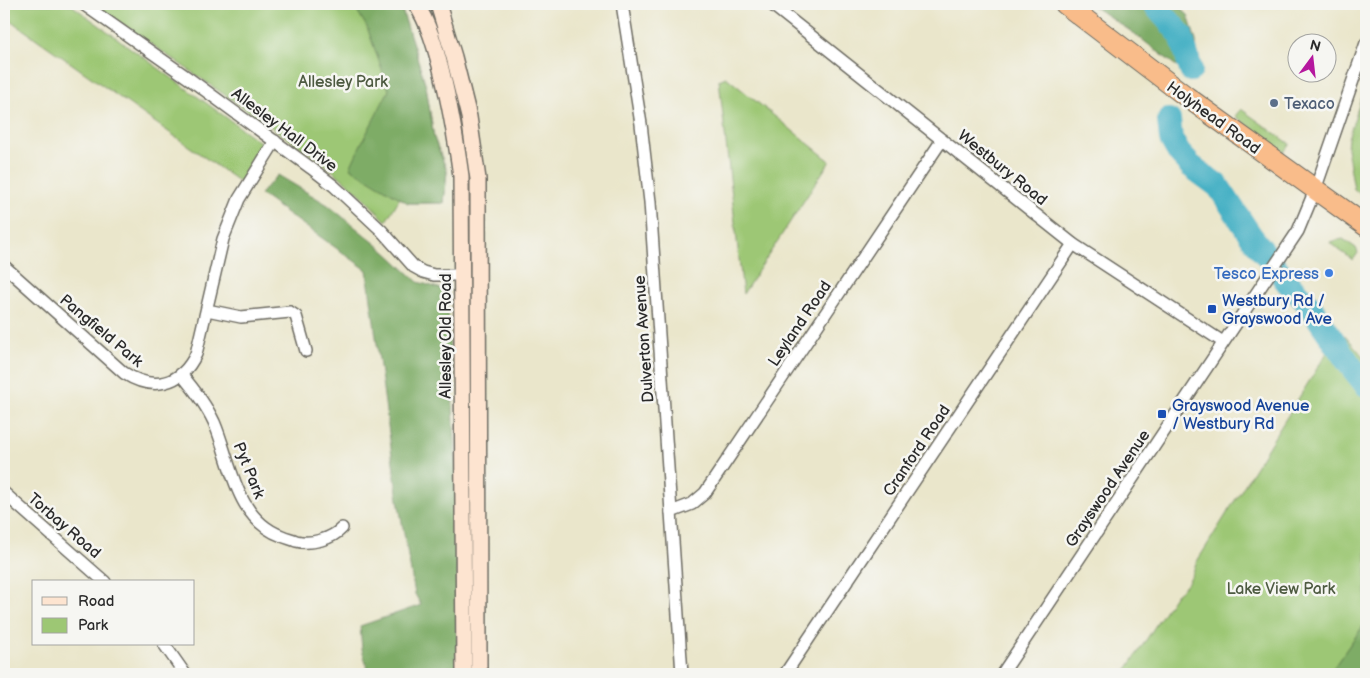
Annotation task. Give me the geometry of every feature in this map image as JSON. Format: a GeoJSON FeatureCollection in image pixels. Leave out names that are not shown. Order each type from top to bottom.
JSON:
{"type":"FeatureCollection","features":[{"type":"Feature","properties":{"kind":"highway","name":"Holyhead Road"},"geometry":{"type":"LineString","coordinates":[[1065,4],[1187,97],[1366,226]]}},
{"type":"Feature","properties":{"kind":"main road","name":"Allesley Old Road"},"geometry":{"type":"LineString","coordinates":[[416,4],[424,16],[434,43],[455,132],[461,176],[464,674]]}},
{"type":"Feature","properties":{"kind":"main road","name":"Allesley Old Road"},"geometry":{"type":"LineString","coordinates":[[438,4],[469,117],[478,179],[480,674]]}},
{"type":"Feature","properties":{"kind":"main road"},"geometry":{"type":"LineString","coordinates":[[463,576],[479,577]]}},
{"type":"Feature","properties":{"kind":"street","name":"Allesley Hall Drive"},"geometry":{"type":"LineString","coordinates":[[83,4],[311,168],[353,203],[381,230],[414,267],[434,275],[462,275]]}},
{"type":"Feature","properties":{"kind":"street","name":"Dulverton Avenue"},"geometry":{"type":"LineString","coordinates":[[622,4],[641,124],[650,202],[682,674]]}},
{"type":"Feature","properties":{"kind":"street","name":"Westbury Road"},"geometry":{"type":"LineString","coordinates":[[771,4],[1073,244],[1223,342]]}},
{"type":"Feature","properties":{"kind":"street","name":"Grayswood Avenue"},"geometry":{"type":"LineString","coordinates":[[1002,674],[1298,230],[1364,59],[1366,43]]}},
{"type":"Feature","properties":{"kind":"street","name":"Leyland Road"},"geometry":{"type":"LineString","coordinates":[[671,512],[692,504],[705,493],[942,140]]}},
{"type":"Feature","properties":{"kind":"street"},"geometry":{"type":"LineString","coordinates":[[181,374],[187,369],[196,354],[223,239],[232,214],[249,182],[275,141]]}},
{"type":"Feature","properties":{"kind":"street","name":"Cranford Road"},"geometry":{"type":"LineString","coordinates":[[786,674],[1073,244]]}},
{"type":"Feature","properties":{"kind":"street","name":"Pangfield Park"},"geometry":{"type":"LineString","coordinates":[[4,266],[124,373],[142,382],[154,384],[174,380],[181,374]]}},
{"type":"Feature","properties":{"kind":"street"},"geometry":{"type":"LineString","coordinates":[[207,310],[241,317],[290,312],[296,316],[306,351]]}},
{"type":"Feature","properties":{"kind":"street","name":"Pyt Park"},"geometry":{"type":"LineString","coordinates":[[181,374],[200,399],[213,421],[241,498],[249,512],[259,522],[281,536],[304,543],[332,536],[342,528]]}},
{"type":"Feature","properties":{"kind":"street","name":"Torbay Road"},"geometry":{"type":"LineString","coordinates":[[4,493],[103,580]]}},
{"type":"Feature","properties":{"kind":"street"},"geometry":{"type":"LineString","coordinates":[[165,646],[186,674]]}},
{"type":"Feature","properties":{"kind":"green space"},"geometry":{"type":"Polygon","coordinates":[[[4,4],[70,4],[264,145],[241,183],[4,16],[4,4]]]}},
{"type":"Feature","properties":{"kind":"green space","name":"Allesley Park"},"geometry":{"type":"Polygon","coordinates":[[[93,4],[395,4],[402,10],[426,86],[434,138],[447,171],[444,203],[408,203],[400,198],[386,221],[359,193],[322,162],[93,4]]]}},
{"type":"Feature","properties":{"kind":"green space"},"geometry":{"type":"Polygon","coordinates":[[[353,4],[395,4],[402,10],[426,86],[434,138],[447,171],[444,203],[408,203],[350,168],[389,90],[367,27],[353,4]]]}},
{"type":"Feature","properties":{"kind":"green space"},"geometry":{"type":"Polygon","coordinates":[[[1090,4],[1176,4],[1188,15],[1196,41],[1197,67],[1175,65],[1135,34],[1090,4]]]}},
{"type":"Feature","properties":{"kind":"green space"},"geometry":{"type":"Polygon","coordinates":[[[726,77],[830,161],[743,294],[719,80],[726,77]]]}},
{"type":"Feature","properties":{"kind":"green space"},"geometry":{"type":"Polygon","coordinates":[[[1366,95],[1366,198],[1354,189],[1347,148],[1348,138],[1361,99],[1366,95]]]}},
{"type":"Feature","properties":{"kind":"green space"},"geometry":{"type":"Polygon","coordinates":[[[1241,109],[1290,144],[1284,152],[1235,116],[1241,109]]]}},
{"type":"Feature","properties":{"kind":"green space"},"geometry":{"type":"Polygon","coordinates":[[[278,175],[328,205],[387,253],[418,282],[442,289],[447,298],[457,478],[458,674],[369,674],[362,649],[360,626],[421,605],[415,594],[398,500],[367,270],[260,194],[278,175]]]}},
{"type":"Feature","properties":{"kind":"green space"},"geometry":{"type":"Polygon","coordinates":[[[1343,239],[1356,248],[1358,253],[1353,260],[1330,242],[1343,239]]]}},
{"type":"Feature","properties":{"kind":"green space","name":"Lake View Park"},"geometry":{"type":"Polygon","coordinates":[[[1345,335],[1366,360],[1366,622],[1329,674],[1124,674],[1176,594],[1189,580],[1196,563],[1328,351],[1345,335]]]}},
{"type":"Feature","properties":{"kind":"green space"},"geometry":{"type":"Polygon","coordinates":[[[1366,622],[1366,674],[1329,674],[1366,622]]]}},
{"type":"Feature","properties":{"kind":"waterway"},"geometry":{"type":"LineString","coordinates":[[1154,4],[1181,35],[1191,70]]}},
{"type":"Feature","properties":{"kind":"waterway"},"geometry":{"type":"LineString","coordinates":[[1169,120],[1171,139],[1179,153],[1191,166],[1218,186],[1251,236],[1288,283],[1310,306],[1366,385]]}},
{"type":"Feature","properties":{"kind":"place","name":"Texaco"},"geometry":{"type":"Point","coordinates":[1274,103]}},
{"type":"Feature","properties":{"kind":"place","name":"Tesco Express"},"geometry":{"type":"Point","coordinates":[1329,273]}},
{"type":"Feature","properties":{"kind":"place","name":"Westbury Rd / Grayswood Ave"},"geometry":{"type":"Point","coordinates":[1212,309]}},
{"type":"Feature","properties":{"kind":"place","name":"Grayswood Avenue / Westbury Rd"},"geometry":{"type":"Point","coordinates":[1162,414]}}]}
